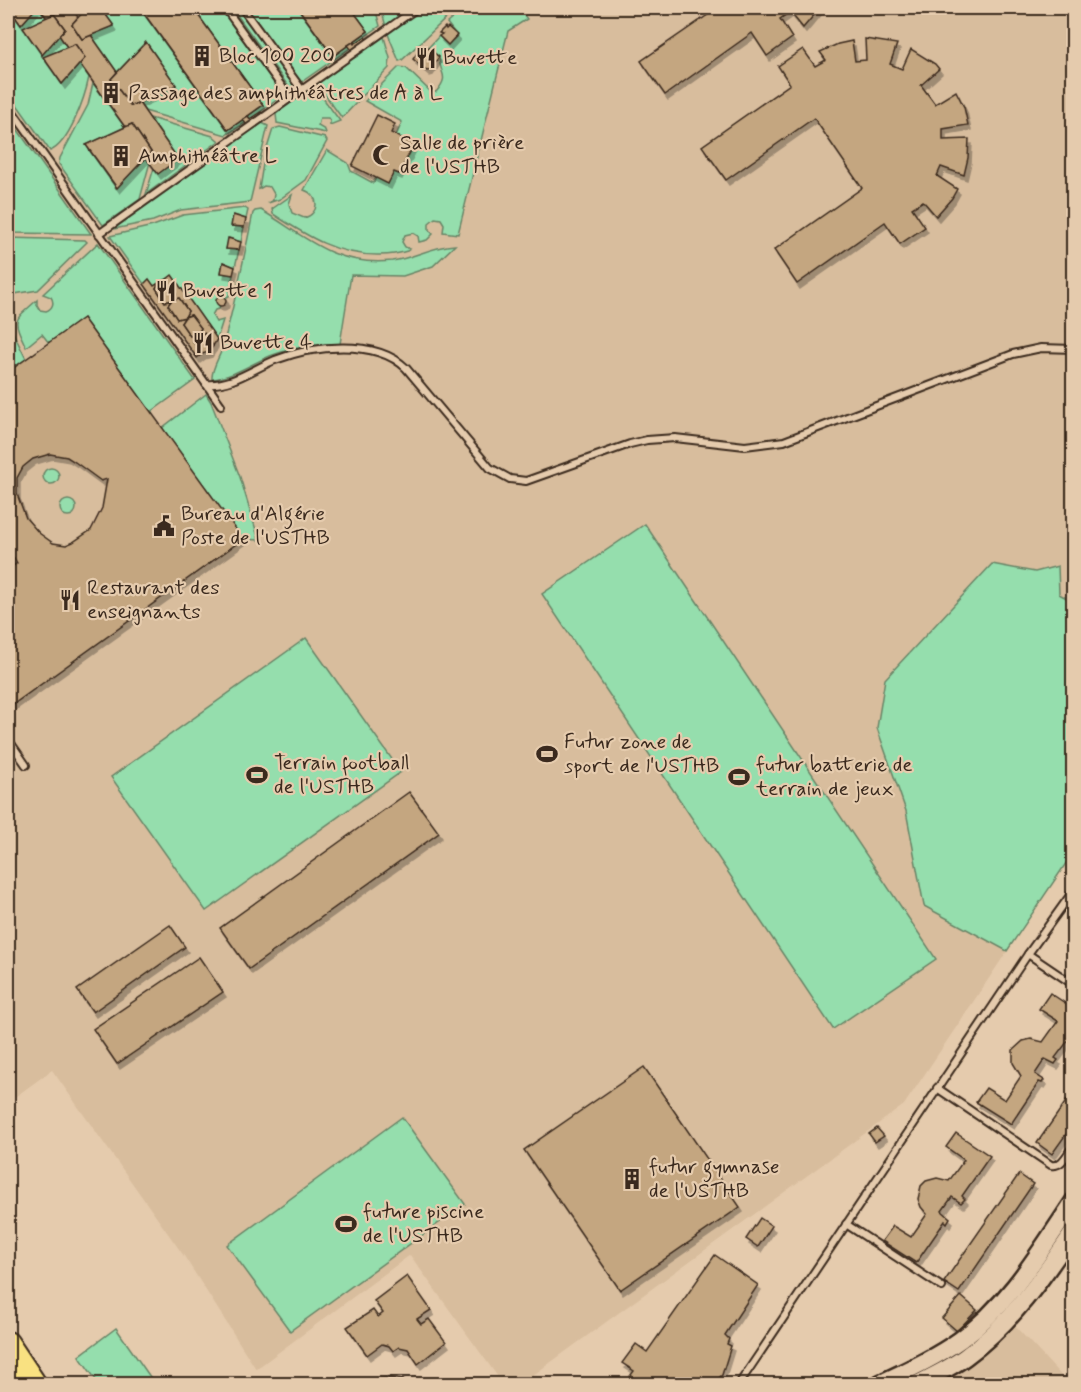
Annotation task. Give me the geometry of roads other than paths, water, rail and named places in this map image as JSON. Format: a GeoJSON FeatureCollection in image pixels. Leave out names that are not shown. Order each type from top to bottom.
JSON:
{"type":"FeatureCollection","features":[{"type":"Feature","properties":{"kind":"main road"},"geometry":{"type":"LineString","coordinates":[[879,1384],[940,1353],[979,1325],[997,1308],[1030,1266],[1074,1201]]}},
{"type":"Feature","properties":{"kind":"main road"},"geometry":{"type":"LineString","coordinates":[[917,1384],[958,1362],[988,1339],[1044,1274],[1074,1231]]}},
{"type":"Feature","properties":{"kind":"main road"},"geometry":{"type":"LineString","coordinates":[[8,1342],[36,1384]]}},
{"type":"Feature","properties":{"kind":"main road"},"geometry":{"type":"LineString","coordinates":[[8,1375],[14,1384]]}},
{"type":"Feature","properties":{"kind":"lane"},"geometry":{"type":"LineString","coordinates":[[225,8],[290,98]]}},
{"type":"Feature","properties":{"kind":"lane"},"geometry":{"type":"LineString","coordinates":[[243,8],[302,90]]}},
{"type":"Feature","properties":{"kind":"lane"},"geometry":{"type":"LineString","coordinates":[[99,234],[417,8]]}},
{"type":"Feature","properties":{"kind":"lane"},"geometry":{"type":"LineString","coordinates":[[8,105],[221,405]]}},
{"type":"Feature","properties":{"kind":"lane"},"geometry":{"type":"LineString","coordinates":[[206,384],[225,384],[273,361],[312,350],[340,347],[382,353],[394,358],[406,368],[490,468],[510,479],[526,481],[647,440],[689,438],[745,446],[784,441],[1013,354],[1041,348],[1074,350]]}},
{"type":"Feature","properties":{"kind":"lane"},"geometry":{"type":"LineString","coordinates":[[8,739],[26,765]]}},
{"type":"Feature","properties":{"kind":"lane"},"geometry":{"type":"LineString","coordinates":[[739,1384],[1028,954],[1074,890]]}},
{"type":"Feature","properties":{"kind":"lane"},"geometry":{"type":"LineString","coordinates":[[1028,954],[1074,985]]}},
{"type":"Feature","properties":{"kind":"lane"},"geometry":{"type":"LineString","coordinates":[[938,1088],[1051,1165],[1056,1166],[1061,1163],[1074,1145]]}},
{"type":"Feature","properties":{"kind":"lane"},"geometry":{"type":"LineString","coordinates":[[846,1224],[942,1287]]}},
{"type":"Feature","properties":{"kind":"lane"},"geometry":{"type":"LineString","coordinates":[[362,1384],[390,1382],[402,1384]]}},
{"type":"Feature","properties":{"kind":"place","name":"Bloc 100 200"},"geometry":{"type":"Point","coordinates":[202,56]}},
{"type":"Feature","properties":{"kind":"place","name":"Buvette"},"geometry":{"type":"Point","coordinates":[426,58]}},
{"type":"Feature","properties":{"kind":"place","name":"Passage des amphithéâtres de A à L"},"geometry":{"type":"Point","coordinates":[111,93]}},
{"type":"Feature","properties":{"kind":"place","name":"Salle de prière de l'USTHB"},"geometry":{"type":"Point","coordinates":[383,155]}},
{"type":"Feature","properties":{"kind":"place","name":"Amphithéâtre L"},"geometry":{"type":"Point","coordinates":[121,156]}},
{"type":"Feature","properties":{"kind":"place","name":"Buvette 1"},"geometry":{"type":"Point","coordinates":[166,291]}},
{"type":"Feature","properties":{"kind":"place","name":"Buvette 4"},"geometry":{"type":"Point","coordinates":[203,343]}},
{"type":"Feature","properties":{"kind":"place","name":"Bureau d'Algérie Poste de l'USTHB"},"geometry":{"type":"Point","coordinates":[164,526]}},
{"type":"Feature","properties":{"kind":"place","name":"Restaurant des enseignants"},"geometry":{"type":"Point","coordinates":[70,600]}},
{"type":"Feature","properties":{"kind":"place","name":"Futur zone de sport de l'USTHB"},"geometry":{"type":"Point","coordinates":[547,754]}},
{"type":"Feature","properties":{"kind":"place","name":"Terrain football de l'USTHB"},"geometry":{"type":"Point","coordinates":[257,775]}},
{"type":"Feature","properties":{"kind":"place","name":"futur batterie de terrain de jeux"},"geometry":{"type":"Point","coordinates":[739,777]}},
{"type":"Feature","properties":{"kind":"place","name":"futur gymnase de l'USTHB"},"geometry":{"type":"Point","coordinates":[632,1179]}},
{"type":"Feature","properties":{"kind":"place","name":"future piscine de l'USTHB"},"geometry":{"type":"Point","coordinates":[346,1224]}}]}
